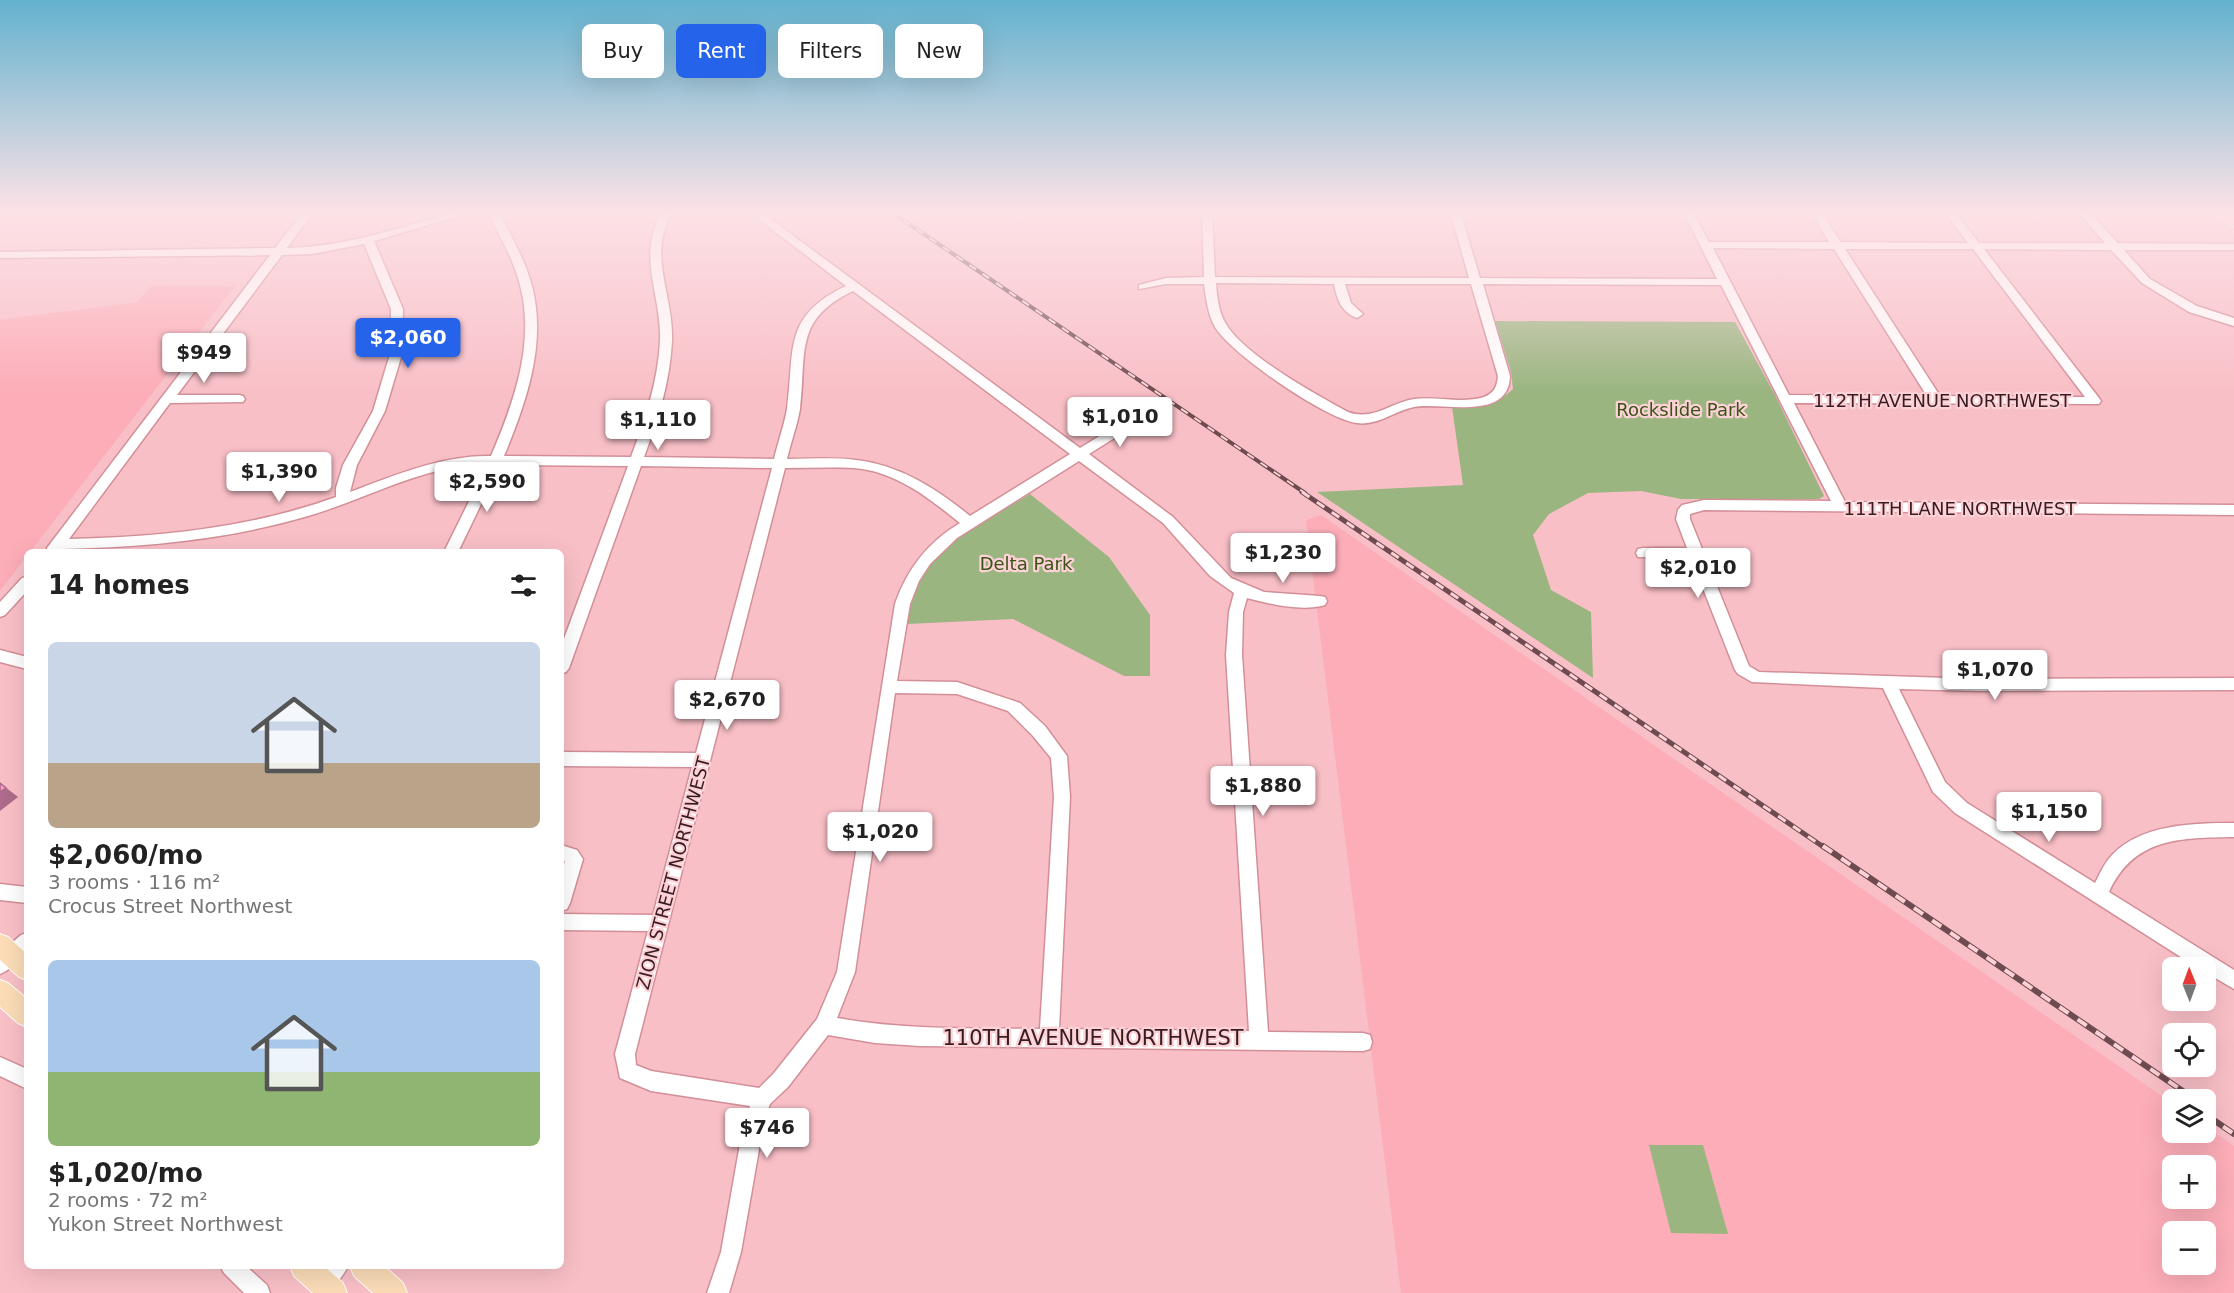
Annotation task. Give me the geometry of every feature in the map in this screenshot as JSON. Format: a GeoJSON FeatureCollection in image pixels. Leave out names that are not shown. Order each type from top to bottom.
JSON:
{"type":"FeatureCollection","features":[{"type":"Feature","properties":{"kind":"main road"},"geometry":{"type":"LineString","coordinates":[[0,991],[24,1012]]}},
{"type":"Feature","properties":{"kind":"main road"},"geometry":{"type":"LineString","coordinates":[[367,1269],[393,1293]]}},
{"type":"Feature","properties":{"kind":"street"},"geometry":{"type":"LineString","coordinates":[[55,548],[264,271]]}},
{"type":"Feature","properties":{"kind":"street"},"geometry":{"type":"LineString","coordinates":[[343,499],[343,488],[350,465],[379,411],[396,354],[397,309],[381,271]]}},
{"type":"Feature","properties":{"kind":"street"},"geometry":{"type":"LineString","coordinates":[[452,549],[494,460],[522,392],[530,354],[531,328],[529,298],[522,271]]}},
{"type":"Feature","properties":{"kind":"street"},"geometry":{"type":"LineString","coordinates":[[564,660],[638,461],[657,403],[666,359],[663,300],[657,271]]}},
{"type":"Feature","properties":{"kind":"street"},"geometry":{"type":"LineString","coordinates":[[835,271],[1168,520],[1189,539],[1221,578],[1242,591],[1268,599],[1320,601]]}},
{"type":"Feature","properties":{"kind":"street"},"geometry":{"type":"LineString","coordinates":[[1210,271],[1213,304],[1221,329],[1236,345],[1269,370],[1341,414],[1370,420],[1414,403],[1482,401],[1496,396],[1501,390],[1504,376],[1472,271]]}},
{"type":"Feature","properties":{"kind":"street"},"geometry":{"type":"LineString","coordinates":[[1720,271],[1841,507]]}},
{"type":"Feature","properties":{"kind":"street"},"geometry":{"type":"LineString","coordinates":[[1854,271],[1937,400]]}},
{"type":"Feature","properties":{"kind":"street","name":"112TH AVENUE NORTHWEST"},"geometry":{"type":"LineString","coordinates":[[1786,399],[2096,401],[1996,271]]}},
{"type":"Feature","properties":{"kind":"street"},"geometry":{"type":"LineString","coordinates":[[2136,271],[2143,279],[2193,309],[2234,322]]}},
{"type":"Feature","properties":{"kind":"street"},"geometry":{"type":"LineString","coordinates":[[1143,287],[1166,281],[1211,280],[1726,282]]}},
{"type":"Feature","properties":{"kind":"street"},"geometry":{"type":"LineString","coordinates":[[1339,280],[1343,301],[1347,308],[1357,314]]}},
{"type":"Feature","properties":{"kind":"street","name":"ZION STREET NORTHWEST"},"geometry":{"type":"LineString","coordinates":[[762,1098],[651,1081],[627,1071],[626,1054],[793,411],[798,343],[807,318],[829,299],[855,286]]}},
{"type":"Feature","properties":{"kind":"street"},"geometry":{"type":"LineString","coordinates":[[168,399],[239,399]]}},
{"type":"Feature","properties":{"kind":"street"},"geometry":{"type":"LineString","coordinates":[[718,1293],[730,1252],[754,1121],[762,1098],[781,1080],[824,1025],[846,972],[899,617],[908,585],[929,554],[969,522],[1144,414]]}},
{"type":"Feature","properties":{"kind":"street"},"geometry":{"type":"LineString","coordinates":[[55,548],[198,537],[272,521],[450,464],[494,460],[841,462],[888,471],[921,485],[969,522]]}},
{"type":"Feature","properties":{"kind":"street","name":"111TH LANE NORTHWEST"},"geometry":{"type":"LineString","coordinates":[[1696,553],[1683,519],[1683,513],[1687,508],[1704,505],[2234,510]]}},
{"type":"Feature","properties":{"kind":"street"},"geometry":{"type":"LineString","coordinates":[[1643,553],[1696,553],[1743,670],[1757,678],[1979,685],[2234,684]]}},
{"type":"Feature","properties":{"kind":"street"},"geometry":{"type":"LineString","coordinates":[[0,611],[24,585]]}},
{"type":"Feature","properties":{"kind":"street"},"geometry":{"type":"LineString","coordinates":[[1242,591],[1236,612],[1234,655],[1260,1040]]}},
{"type":"Feature","properties":{"kind":"street"},"geometry":{"type":"LineString","coordinates":[[0,656],[24,662]]}},
{"type":"Feature","properties":{"kind":"street"},"geometry":{"type":"LineString","coordinates":[[1888,682],[1939,787],[1961,808],[2234,980]]}},
{"type":"Feature","properties":{"kind":"street"},"geometry":{"type":"LineString","coordinates":[[889,687],[957,688],[1014,707],[1039,731],[1059,756],[1062,797],[1049,1038]]}},
{"type":"Feature","properties":{"kind":"street"},"geometry":{"type":"LineString","coordinates":[[564,759],[702,760]]}},
{"type":"Feature","properties":{"kind":"street"},"geometry":{"type":"LineString","coordinates":[[2098,896],[2118,860],[2153,839],[2194,830],[2234,830]]}},
{"type":"Feature","properties":{"kind":"street"},"geometry":{"type":"LineString","coordinates":[[564,854],[572,855],[574,859],[564,893]]}},
{"type":"Feature","properties":{"kind":"street"},"geometry":{"type":"LineString","coordinates":[[0,892],[24,895]]}},
{"type":"Feature","properties":{"kind":"street"},"geometry":{"type":"LineString","coordinates":[[564,921],[660,923]]}},
{"type":"Feature","properties":{"kind":"street","name":"110TH AVENUE NORTHWEST"},"geometry":{"type":"LineString","coordinates":[[824,1025],[898,1036],[1363,1041]]}},
{"type":"Feature","properties":{"kind":"street"},"geometry":{"type":"LineString","coordinates":[[0,1066],[24,1078]]}},
{"type":"Feature","properties":{"kind":"street"},"geometry":{"type":"LineString","coordinates":[[234,1269],[259,1293]]}},
{"type":"Feature","properties":{"kind":"shaded area"},"geometry":{"type":"Polygon","coordinates":[[[152,285],[235,286],[32,549],[24,549],[24,560],[0,591],[0,320],[137,302],[152,285]]]}},
{"type":"Feature","properties":{"kind":"shaded area"},"geometry":{"type":"Polygon","coordinates":[[[1321,515],[2162,1096],[2162,1143],[2216,1143],[2216,1134],[2234,1146],[2234,1293],[1401,1293],[1306,520],[1321,515]]]}},
{"type":"Feature","properties":{"kind":"green space","name":"Rockslide Park"},"geometry":{"type":"Polygon","coordinates":[[[1495,321],[1735,322],[1775,395],[1824,496],[1819,499],[1681,499],[1641,491],[1588,493],[1549,514],[1533,535],[1551,590],[1591,612],[1593,678],[1317,492],[1463,485],[1452,407],[1492,403],[1513,389],[1511,372],[1495,321]]]}},
{"type":"Feature","properties":{"kind":"green space","name":"Delta Park"},"geometry":{"type":"Polygon","coordinates":[[[1030,494],[1109,557],[1150,615],[1150,676],[1124,676],[1013,619],[907,624],[915,587],[936,557],[981,522],[1030,494]]]}},
{"type":"Feature","properties":{"kind":"green space"},"geometry":{"type":"Polygon","coordinates":[[[1649,1145],[1703,1145],[1728,1234],[1671,1233],[1649,1145]]]}},
{"type":"Feature","properties":{"kind":"building"},"geometry":{"type":"Polygon","coordinates":[[[0,783],[6,788],[0,792],[0,783]]]}},
{"type":"Feature","properties":{"kind":"railway"},"geometry":{"type":"LineString","coordinates":[[979,271],[1305,493]]}},
{"type":"Feature","properties":{"kind":"railway"},"geometry":{"type":"LineString","coordinates":[[1302,492],[1825,848]]}},
{"type":"Feature","properties":{"kind":"railway"},"geometry":{"type":"LineString","coordinates":[[1823,846],[2180,1089]]}},
{"type":"Feature","properties":{"kind":"railway"},"geometry":{"type":"LineString","coordinates":[[2216,1122],[2234,1134]]}}]}
